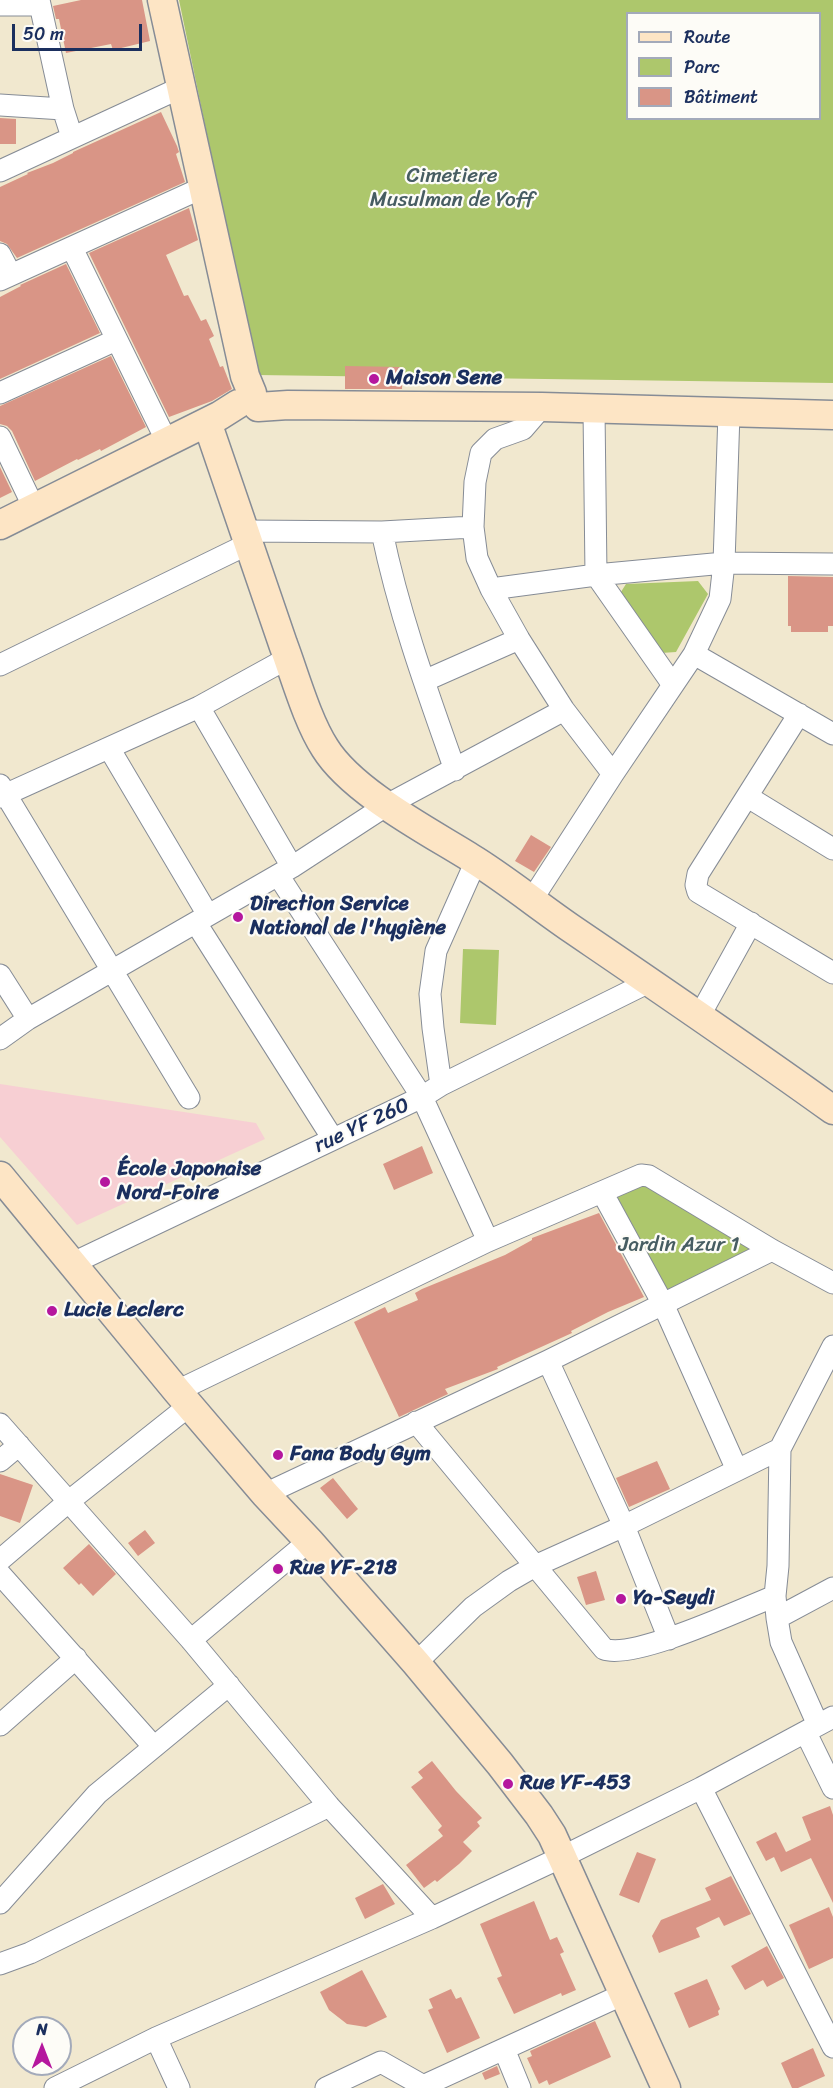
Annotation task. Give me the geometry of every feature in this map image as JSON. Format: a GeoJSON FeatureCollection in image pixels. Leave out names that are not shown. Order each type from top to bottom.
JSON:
{"type":"FeatureCollection","features":[{"type":"Feature","properties":{"kind":"street"},"geometry":{"type":"LineString","coordinates":[[162,0],[204,187],[240,403],[246,537],[304,703],[323,746],[345,772],[387,805],[476,861],[649,982],[700,1014],[833,1110]]}},
{"type":"Feature","properties":{"kind":"street"},"geometry":{"type":"LineString","coordinates":[[0,5],[39,2],[63,109],[72,136]]}},
{"type":"Feature","properties":{"kind":"street"},"geometry":{"type":"LineString","coordinates":[[0,171],[182,87]]}},
{"type":"Feature","properties":{"kind":"street"},"geometry":{"type":"LineString","coordinates":[[0,105],[63,109]]}},
{"type":"Feature","properties":{"kind":"street"},"geometry":{"type":"LineString","coordinates":[[0,254],[5,278],[204,187]]}},
{"type":"Feature","properties":{"kind":"street"},"geometry":{"type":"LineString","coordinates":[[72,248],[168,442]]}},
{"type":"Feature","properties":{"kind":"street"},"geometry":{"type":"LineString","coordinates":[[0,393],[116,340]]}},
{"type":"Feature","properties":{"kind":"street"},"geometry":{"type":"LineString","coordinates":[[0,525],[168,442],[240,403],[542,407],[833,415]]}},
{"type":"Feature","properties":{"kind":"street"},"geometry":{"type":"LineString","coordinates":[[542,407],[523,429],[495,439],[481,453],[475,482],[473,527],[477,558],[491,589],[519,639],[564,710],[613,774]]}},
{"type":"Feature","properties":{"kind":"street"},"geometry":{"type":"LineString","coordinates":[[594,410],[596,575],[674,685]]}},
{"type":"Feature","properties":{"kind":"street"},"geometry":{"type":"LineString","coordinates":[[531,901],[694,654],[720,599],[724,563],[729,413]]}},
{"type":"Feature","properties":{"kind":"street"},"geometry":{"type":"LineString","coordinates":[[0,437],[34,507]]}},
{"type":"Feature","properties":{"kind":"street"},"geometry":{"type":"LineString","coordinates":[[0,665],[246,537],[473,527]]}},
{"type":"Feature","properties":{"kind":"street"},"geometry":{"type":"LineString","coordinates":[[382,532],[393,584],[455,770]]}},
{"type":"Feature","properties":{"kind":"street"},"geometry":{"type":"LineString","coordinates":[[491,589],[596,575],[724,563],[833,564]]}},
{"type":"Feature","properties":{"kind":"street"},"geometry":{"type":"LineString","coordinates":[[424,681],[519,639]]}},
{"type":"Feature","properties":{"kind":"street"},"geometry":{"type":"LineString","coordinates":[[694,654],[833,734]]}},
{"type":"Feature","properties":{"kind":"street"},"geometry":{"type":"LineString","coordinates":[[189,1098],[2,792],[109,748],[199,707],[288,658]]}},
{"type":"Feature","properties":{"kind":"street"},"geometry":{"type":"LineString","coordinates":[[199,707],[285,871],[422,1097],[488,1241]]}},
{"type":"Feature","properties":{"kind":"street"},"geometry":{"type":"LineString","coordinates":[[0,1039],[28,1019],[285,871],[387,805],[564,710]]}},
{"type":"Feature","properties":{"kind":"street"},"geometry":{"type":"LineString","coordinates":[[799,714],[698,874],[696,885],[698,892],[833,973]]}},
{"type":"Feature","properties":{"kind":"street"},"geometry":{"type":"LineString","coordinates":[[109,748],[202,919],[333,1139]]}},
{"type":"Feature","properties":{"kind":"street"},"geometry":{"type":"LineString","coordinates":[[748,797],[833,849]]}},
{"type":"Feature","properties":{"kind":"street"},"geometry":{"type":"LineString","coordinates":[[441,1084],[430,994],[436,951],[476,861]]}},
{"type":"Feature","properties":{"kind":"street"},"geometry":{"type":"LineString","coordinates":[[700,1014],[751,923]]}},
{"type":"Feature","properties":{"kind":"street"},"geometry":{"type":"LineString","coordinates":[[0,975],[28,1019]]}},
{"type":"Feature","properties":{"kind":"street","name":"rue YF 260"},"geometry":{"type":"LineString","coordinates":[[71,1264],[422,1097],[441,1084],[649,982]]}},
{"type":"Feature","properties":{"kind":"street"},"geometry":{"type":"LineString","coordinates":[[0,1176],[265,1494],[416,1663],[539,1815],[552,1835],[666,2088]]}},
{"type":"Feature","properties":{"kind":"street"},"geometry":{"type":"LineString","coordinates":[[0,1560],[69,1502],[183,1398],[488,1241],[634,1176],[649,1176],[772,1250],[833,1283]]}},
{"type":"Feature","properties":{"kind":"street"},"geometry":{"type":"LineString","coordinates":[[602,1192],[663,1304],[737,1470]]}},
{"type":"Feature","properties":{"kind":"street"},"geometry":{"type":"LineString","coordinates":[[265,1494],[548,1361],[772,1250]]}},
{"type":"Feature","properties":{"kind":"street"},"geometry":{"type":"LineString","coordinates":[[833,1346],[780,1449],[778,1566],[775,1596],[781,1642],[819,1725],[833,1788]]}},
{"type":"Feature","properties":{"kind":"street"},"geometry":{"type":"LineString","coordinates":[[548,1361],[624,1526],[669,1639]]}},
{"type":"Feature","properties":{"kind":"street"},"geometry":{"type":"LineString","coordinates":[[416,1422],[604,1649],[612,1652],[622,1651],[669,1639],[775,1596]]}},
{"type":"Feature","properties":{"kind":"street"},"geometry":{"type":"LineString","coordinates":[[0,1424],[191,1640],[329,1806],[432,1918]]}},
{"type":"Feature","properties":{"kind":"street"},"geometry":{"type":"LineString","coordinates":[[0,1461],[19,1445]]}},
{"type":"Feature","properties":{"kind":"street"},"geometry":{"type":"LineString","coordinates":[[416,1663],[473,1607],[508,1581],[780,1449]]}},
{"type":"Feature","properties":{"kind":"street"},"geometry":{"type":"LineString","coordinates":[[191,1640],[309,1541]]}},
{"type":"Feature","properties":{"kind":"street"},"geometry":{"type":"LineString","coordinates":[[0,1574],[154,1747]]}},
{"type":"Feature","properties":{"kind":"street"},"geometry":{"type":"LineString","coordinates":[[777,1618],[833,1587]]}},
{"type":"Feature","properties":{"kind":"street"},"geometry":{"type":"LineString","coordinates":[[0,1725],[76,1658]]}},
{"type":"Feature","properties":{"kind":"street"},"geometry":{"type":"LineString","coordinates":[[0,1904],[97,1794],[229,1685]]}},
{"type":"Feature","properties":{"kind":"street"},"geometry":{"type":"LineString","coordinates":[[55,2088],[156,2038],[432,1918],[562,1857],[701,1788],[819,1725]]}},
{"type":"Feature","properties":{"kind":"street"},"geometry":{"type":"LineString","coordinates":[[701,1788],[828,2025],[833,2047]]}},
{"type":"Feature","properties":{"kind":"street"},"geometry":{"type":"LineString","coordinates":[[0,1964],[30,1953],[329,1806]]}},
{"type":"Feature","properties":{"kind":"street"},"geometry":{"type":"LineString","coordinates":[[326,2088],[381,2062],[425,2087],[624,1995]]}},
{"type":"Feature","properties":{"kind":"street"},"geometry":{"type":"LineString","coordinates":[[156,2038],[179,2088]]}},
{"type":"Feature","properties":{"kind":"street"},"geometry":{"type":"LineString","coordinates":[[504,2049],[520,2088]]}},
{"type":"Feature","properties":{"kind":"shaded area","name":"École Japonaise Nord-Foire"},"geometry":{"type":"Polygon","coordinates":[[[0,1084],[256,1123],[265,1139],[77,1225],[0,1137],[0,1084]]]}},
{"type":"Feature","properties":{"kind":"green space","name":"Cimetiere Musulman de Yoff"},"geometry":{"type":"Polygon","coordinates":[[[179,0],[833,0],[833,383],[257,375],[179,0]]]}},
{"type":"Feature","properties":{"kind":"green space"},"geometry":{"type":"Polygon","coordinates":[[[698,581],[708,594],[676,652],[661,653],[619,595],[626,584],[698,581]]]}},
{"type":"Feature","properties":{"kind":"green space"},"geometry":{"type":"Polygon","coordinates":[[[463,949],[499,950],[496,1025],[460,1023],[463,949]]]}},
{"type":"Feature","properties":{"kind":"green space","name":"Jardin Azur 1"},"geometry":{"type":"Polygon","coordinates":[[[642,1182],[757,1250],[665,1294],[612,1194],[642,1182]]]}},
{"type":"Feature","properties":{"kind":"building"},"geometry":{"type":"Polygon","coordinates":[[[81,0],[142,0],[150,41],[113,50],[111,44],[66,53],[59,19],[56,19],[53,6],[81,0]]]}},
{"type":"Feature","properties":{"kind":"building"},"geometry":{"type":"Polygon","coordinates":[[[161,112],[177,146],[179,152],[176,154],[185,182],[17,258],[7,244],[0,241],[0,187],[161,112]]]}},
{"type":"Feature","properties":{"kind":"building"},"geometry":{"type":"Polygon","coordinates":[[[0,118],[16,119],[16,144],[0,144],[0,118]]]}},
{"type":"Feature","properties":{"kind":"building"},"geometry":{"type":"Polygon","coordinates":[[[189,208],[198,240],[166,255],[184,296],[188,295],[201,321],[206,319],[214,336],[209,339],[232,389],[212,401],[169,417],[89,253],[189,208]]]}},
{"type":"Feature","properties":{"kind":"building"},"geometry":{"type":"Polygon","coordinates":[[[66,264],[100,333],[0,379],[0,297],[66,264]]]}},
{"type":"Feature","properties":{"kind":"building"},"geometry":{"type":"Polygon","coordinates":[[[111,356],[146,427],[101,451],[100,449],[77,459],[35,481],[12,431],[0,424],[0,406],[111,356]]]}},
{"type":"Feature","properties":{"kind":"building","name":"Maison Sene"},"geometry":{"type":"Polygon","coordinates":[[[345,366],[403,367],[402,389],[345,389],[345,366]]]}},
{"type":"Feature","properties":{"kind":"building"},"geometry":{"type":"Polygon","coordinates":[[[0,467],[12,492],[0,498],[0,467]]]}},
{"type":"Feature","properties":{"kind":"building"},"geometry":{"type":"Polygon","coordinates":[[[788,576],[833,577],[833,626],[828,626],[828,632],[791,632],[791,626],[788,626],[788,576]]]}},
{"type":"Feature","properties":{"kind":"building"},"geometry":{"type":"Polygon","coordinates":[[[531,835],[551,847],[534,872],[515,861],[531,835]]]}},
{"type":"Feature","properties":{"kind":"building"},"geometry":{"type":"Polygon","coordinates":[[[422,1146],[433,1173],[394,1190],[383,1164],[422,1146]]]}},
{"type":"Feature","properties":{"kind":"building"},"geometry":{"type":"Polygon","coordinates":[[[599,1213],[644,1297],[608,1312],[571,1331],[572,1333],[497,1367],[498,1369],[445,1389],[448,1394],[399,1417],[354,1322],[385,1307],[388,1313],[418,1300],[415,1293],[422,1289],[505,1255],[532,1238],[599,1213]]]}},
{"type":"Feature","properties":{"kind":"building"},"geometry":{"type":"Polygon","coordinates":[[[657,1461],[670,1489],[629,1507],[616,1478],[657,1461]]]}},
{"type":"Feature","properties":{"kind":"building"},"geometry":{"type":"Polygon","coordinates":[[[0,1474],[33,1485],[20,1523],[0,1516],[0,1474]]]}},
{"type":"Feature","properties":{"kind":"building"},"geometry":{"type":"Polygon","coordinates":[[[333,1478],[358,1509],[347,1519],[320,1488],[333,1478]]]}},
{"type":"Feature","properties":{"kind":"building"},"geometry":{"type":"Polygon","coordinates":[[[145,1530],[155,1543],[138,1556],[128,1543],[145,1530]]]}},
{"type":"Feature","properties":{"kind":"building"},"geometry":{"type":"Polygon","coordinates":[[[89,1544],[116,1574],[93,1596],[63,1568],[89,1544]]]}},
{"type":"Feature","properties":{"kind":"building"},"geometry":{"type":"Polygon","coordinates":[[[596,1571],[605,1600],[586,1605],[577,1577],[596,1571]]]}},
{"type":"Feature","properties":{"kind":"building"},"geometry":{"type":"Polygon","coordinates":[[[432,1761],[482,1818],[477,1822],[480,1826],[463,1842],[472,1851],[437,1882],[435,1880],[424,1888],[406,1865],[443,1836],[438,1830],[442,1826],[411,1787],[423,1778],[418,1772],[432,1761]]]}},
{"type":"Feature","properties":{"kind":"building"},"geometry":{"type":"Polygon","coordinates":[[[830,1806],[833,1815],[833,1903],[811,1858],[781,1872],[774,1857],[766,1861],[756,1842],[776,1832],[786,1852],[811,1840],[802,1817],[830,1806]]]}},
{"type":"Feature","properties":{"kind":"building"},"geometry":{"type":"Polygon","coordinates":[[[637,1852],[656,1859],[639,1903],[619,1895],[637,1852]]]}},
{"type":"Feature","properties":{"kind":"building"},"geometry":{"type":"Polygon","coordinates":[[[731,1876],[751,1914],[724,1926],[719,1917],[696,1928],[700,1937],[659,1953],[652,1936],[661,1920],[711,1900],[705,1888],[731,1876]]]}},
{"type":"Feature","properties":{"kind":"building"},"geometry":{"type":"Polygon","coordinates":[[[383,1884],[395,1904],[365,1919],[355,1898],[383,1884]]]}},
{"type":"Feature","properties":{"kind":"building"},"geometry":{"type":"Polygon","coordinates":[[[534,1901],[550,1940],[557,1937],[564,1952],[560,1954],[576,1990],[562,1996],[561,1993],[514,2014],[497,1978],[502,1976],[480,1924],[534,1901]]]}},
{"type":"Feature","properties":{"kind":"building"},"geometry":{"type":"Polygon","coordinates":[[[829,1907],[833,1917],[833,1958],[809,1969],[789,1925],[829,1907]]]}},
{"type":"Feature","properties":{"kind":"building"},"geometry":{"type":"Polygon","coordinates":[[[767,1946],[784,1978],[767,1987],[763,1980],[745,1990],[731,1966],[767,1946]]]}},
{"type":"Feature","properties":{"kind":"building"},"geometry":{"type":"Polygon","coordinates":[[[362,1970],[387,2017],[366,2027],[347,2024],[329,2010],[320,1992],[362,1970]]]}},
{"type":"Feature","properties":{"kind":"building"},"geometry":{"type":"Polygon","coordinates":[[[707,1979],[720,2009],[719,2015],[689,2028],[674,1993],[707,1979]]]}},
{"type":"Feature","properties":{"kind":"building"},"geometry":{"type":"Polygon","coordinates":[[[451,1989],[456,1999],[461,1997],[480,2038],[447,2053],[428,2010],[433,2008],[429,1999],[451,1989]]]}},
{"type":"Feature","properties":{"kind":"building"},"geometry":{"type":"Polygon","coordinates":[[[595,2021],[611,2057],[549,2085],[547,2080],[539,2084],[527,2058],[532,2056],[530,2051],[595,2021]]]}},
{"type":"Feature","properties":{"kind":"building"},"geometry":{"type":"Polygon","coordinates":[[[813,2048],[825,2076],[798,2088],[792,2088],[781,2063],[813,2048]]]}},
{"type":"Feature","properties":{"kind":"building"},"geometry":{"type":"Polygon","coordinates":[[[497,2066],[500,2074],[485,2080],[482,2073],[497,2066]]]}},
{"type":"Feature","properties":{"kind":"place","name":"Maison Sene"},"geometry":{"type":"Point","coordinates":[374,379]}},
{"type":"Feature","properties":{"kind":"place","name":"Direction Service National de l'hygiène"},"geometry":{"type":"Point","coordinates":[238,917]}},
{"type":"Feature","properties":{"kind":"place","name":"École Japonaise Nord-Foire"},"geometry":{"type":"Point","coordinates":[105,1182]}},
{"type":"Feature","properties":{"kind":"place","name":"Lucie Leclerc"},"geometry":{"type":"Point","coordinates":[52,1311]}},
{"type":"Feature","properties":{"kind":"place","name":"Fana Body Gym"},"geometry":{"type":"Point","coordinates":[278,1455]}},
{"type":"Feature","properties":{"kind":"place","name":"Rue YF-218"},"geometry":{"type":"Point","coordinates":[278,1569]}},
{"type":"Feature","properties":{"kind":"place","name":"Ya-Seydi"},"geometry":{"type":"Point","coordinates":[621,1599]}},
{"type":"Feature","properties":{"kind":"place","name":"Rue YF-453"},"geometry":{"type":"Point","coordinates":[508,1784]}}]}
